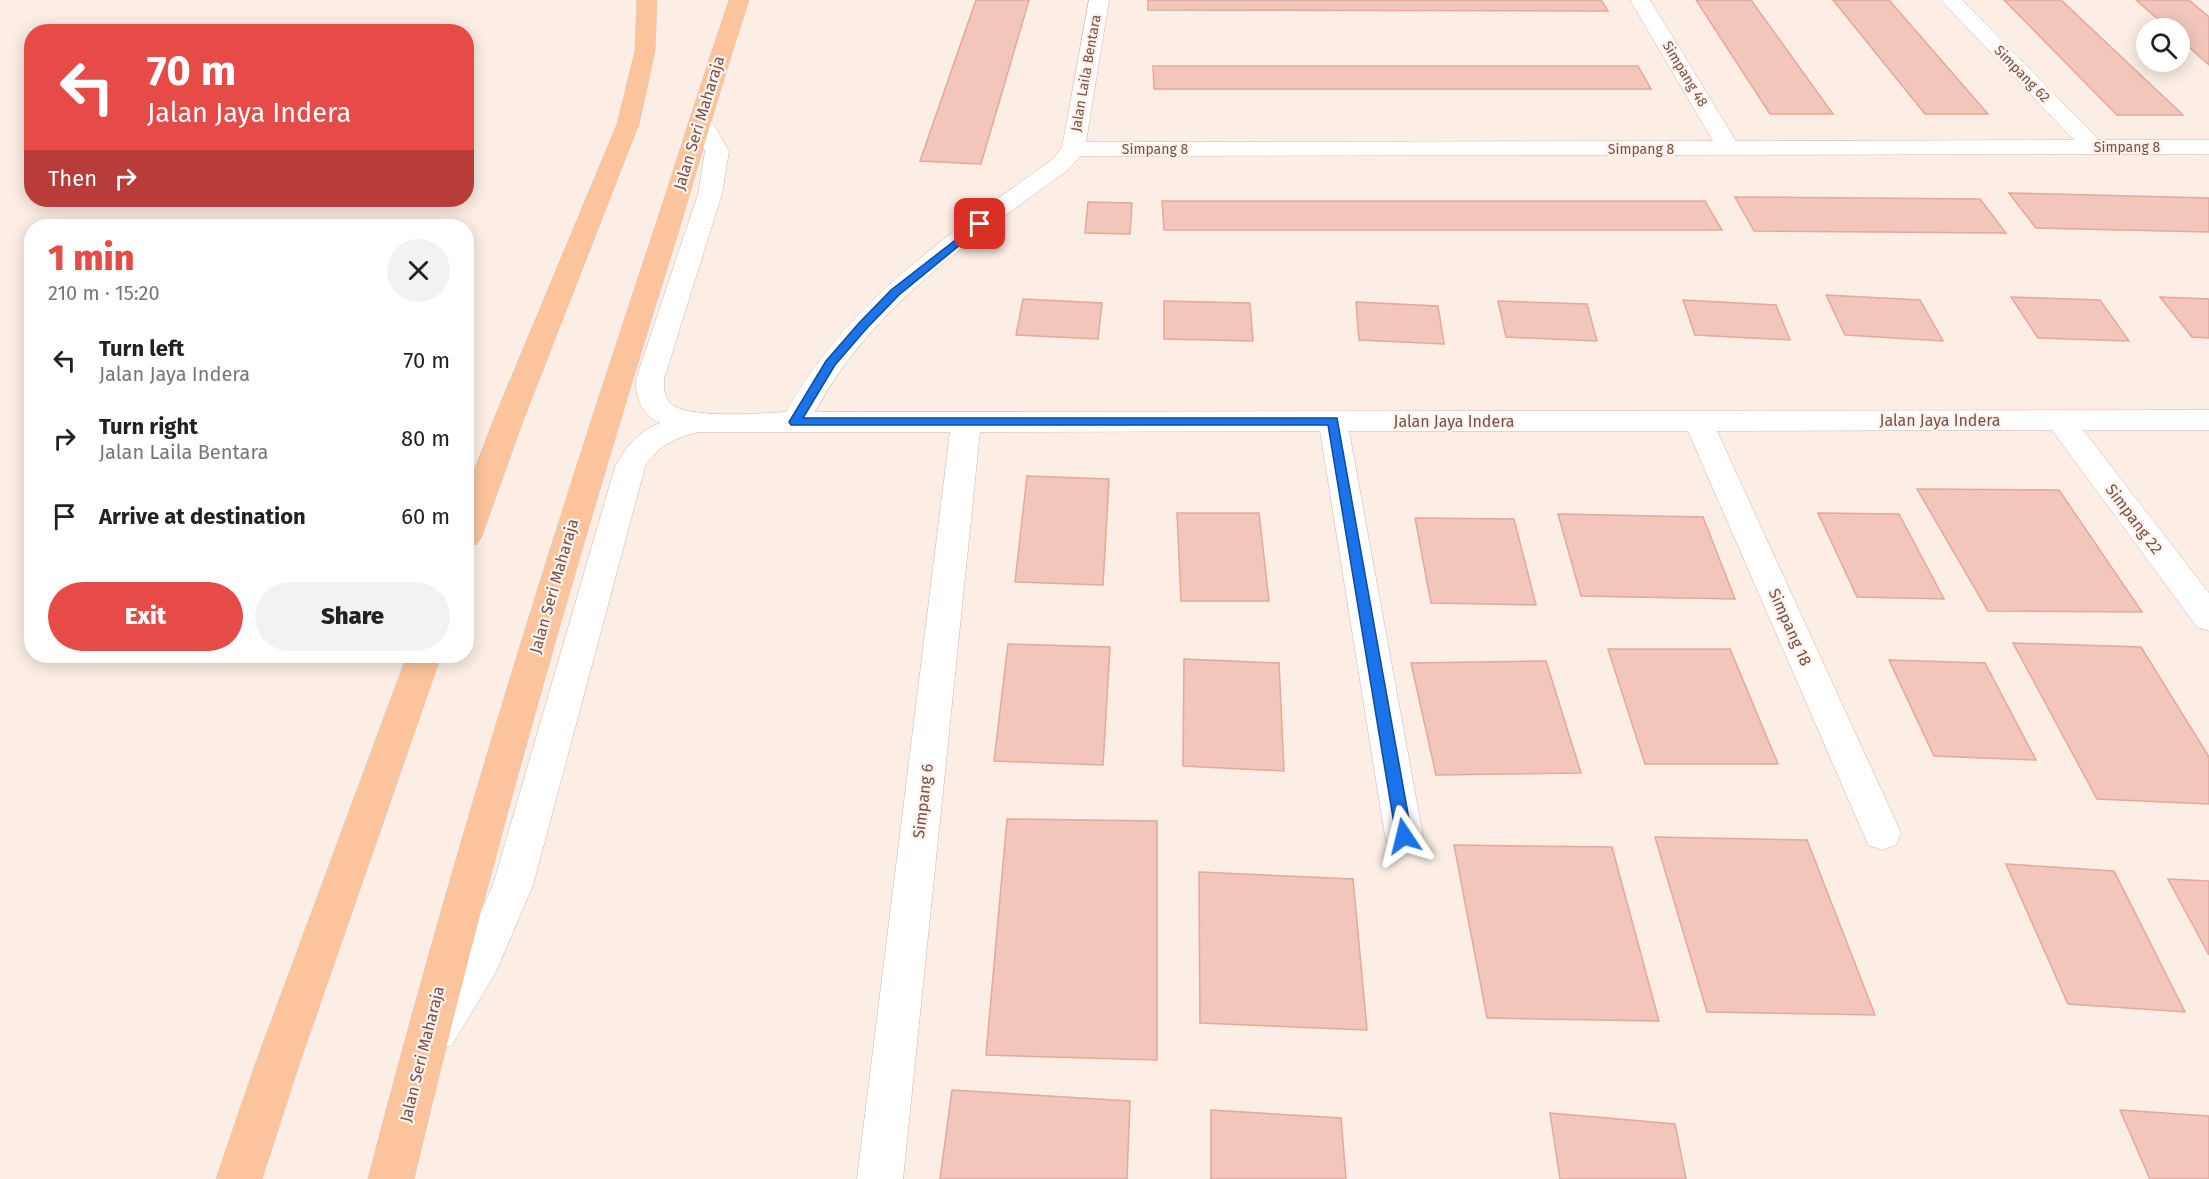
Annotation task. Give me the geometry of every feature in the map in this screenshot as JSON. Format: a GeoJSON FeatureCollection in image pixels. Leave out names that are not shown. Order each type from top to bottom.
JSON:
{"type":"FeatureCollection","features":[{"type":"Feature","properties":{"kind":"main road"},"geometry":{"type":"LineString","coordinates":[[474,514],[508,421],[628,124],[645,51],[647,0]]}},
{"type":"Feature","properties":{"kind":"main road","name":"Jalan Seri Maharaja"},"geometry":{"type":"LineString","coordinates":[[391,1179],[420,1058],[465,891],[603,421],[739,0]]}},
{"type":"Feature","properties":{"kind":"main road"},"geometry":{"type":"LineString","coordinates":[[239,1179],[278,1062],[421,663]]}},
{"type":"Feature","properties":{"kind":"street","name":"Jalan Laila Bentara"},"geometry":{"type":"LineString","coordinates":[[795,422],[830,363],[895,293],[953,244],[1060,164],[1073,148],[1099,0]]}},
{"type":"Feature","properties":{"kind":"street","name":"Simpang 48"},"geometry":{"type":"LineString","coordinates":[[1640,0],[1729,149]]}},
{"type":"Feature","properties":{"kind":"street","name":"Simpang 62"},"geometry":{"type":"LineString","coordinates":[[1951,0],[2093,147]]}},
{"type":"Feature","properties":{"kind":"street"},"geometry":{"type":"LineString","coordinates":[[699,422],[669,416],[656,406],[650,393],[650,379],[710,194],[716,165],[717,151],[701,122]]}},
{"type":"Feature","properties":{"kind":"street","name":"Simpang 8"},"geometry":{"type":"LineString","coordinates":[[1073,148],[2209,147]]}},
{"type":"Feature","properties":{"kind":"street","name":"Simpang 22"},"geometry":{"type":"LineString","coordinates":[[2060,419],[2209,618]]}},
{"type":"Feature","properties":{"kind":"street","name":"Jalan Jaya Indera"},"geometry":{"type":"LineString","coordinates":[[699,422],[2209,420]]}},
{"type":"Feature","properties":{"kind":"street"},"geometry":{"type":"LineString","coordinates":[[1333,421],[1404,836]]}},
{"type":"Feature","properties":{"kind":"street","name":"Simpang 18"},"geometry":{"type":"LineString","coordinates":[[1698,421],[1882,833]]}},
{"type":"Feature","properties":{"kind":"street"},"geometry":{"type":"LineString","coordinates":[[420,1058],[481,958],[513,885],[635,454],[655,436],[669,429],[699,422]]}},
{"type":"Feature","properties":{"kind":"street","name":"Simpang 6"},"geometry":{"type":"LineString","coordinates":[[880,1179],[966,423]]}},
{"type":"Feature","properties":{"kind":"building"},"geometry":{"type":"Polygon","coordinates":[[[976,0],[1029,0],[981,164],[920,161],[976,0]]]}},
{"type":"Feature","properties":{"kind":"building"},"geometry":{"type":"Polygon","coordinates":[[[1148,0],[1601,0],[1608,11],[1148,10],[1148,0]]]}},
{"type":"Feature","properties":{"kind":"building"},"geometry":{"type":"Polygon","coordinates":[[[1696,0],[1751,0],[1833,114],[1770,114],[1696,0]]]}},
{"type":"Feature","properties":{"kind":"building"},"geometry":{"type":"Polygon","coordinates":[[[1833,0],[1889,0],[1988,114],[1925,114],[1833,0]]]}},
{"type":"Feature","properties":{"kind":"building"},"geometry":{"type":"Polygon","coordinates":[[[2004,0],[2061,0],[2183,115],[2117,115],[2004,0]]]}},
{"type":"Feature","properties":{"kind":"building"},"geometry":{"type":"Polygon","coordinates":[[[2136,0],[2189,0],[2209,17],[2209,65],[2190,48],[2190,18],[2157,18],[2136,0]]]}},
{"type":"Feature","properties":{"kind":"building"},"geometry":{"type":"Polygon","coordinates":[[[1153,66],[1638,66],[1651,89],[1154,89],[1153,66]]]}},
{"type":"Feature","properties":{"kind":"building"},"geometry":{"type":"Polygon","coordinates":[[[2009,193],[2209,198],[2209,232],[2036,228],[2009,193]]]}},
{"type":"Feature","properties":{"kind":"building"},"geometry":{"type":"Polygon","coordinates":[[[1735,197],[1980,199],[2006,233],[1754,231],[1735,197]]]}},
{"type":"Feature","properties":{"kind":"building"},"geometry":{"type":"Polygon","coordinates":[[[1162,201],[1705,201],[1722,230],[1164,230],[1162,201]]]}},
{"type":"Feature","properties":{"kind":"building"},"geometry":{"type":"Polygon","coordinates":[[[1088,202],[1132,203],[1130,234],[1085,233],[1088,202]]]}},
{"type":"Feature","properties":{"kind":"building"},"geometry":{"type":"Polygon","coordinates":[[[1826,295],[1920,300],[1943,341],[1845,335],[1826,295]]]}},
{"type":"Feature","properties":{"kind":"building"},"geometry":{"type":"Polygon","coordinates":[[[2011,297],[2100,300],[2129,341],[2038,338],[2011,297]]]}},
{"type":"Feature","properties":{"kind":"building"},"geometry":{"type":"Polygon","coordinates":[[[2160,297],[2209,299],[2209,338],[2192,337],[2160,297]]]}},
{"type":"Feature","properties":{"kind":"building"},"geometry":{"type":"Polygon","coordinates":[[[1023,299],[1102,303],[1098,339],[1016,335],[1023,299]]]}},
{"type":"Feature","properties":{"kind":"building"},"geometry":{"type":"Polygon","coordinates":[[[1683,300],[1776,305],[1790,340],[1695,335],[1683,300]]]}},
{"type":"Feature","properties":{"kind":"building"},"geometry":{"type":"Polygon","coordinates":[[[1164,301],[1250,303],[1253,341],[1164,339],[1164,301]]]}},
{"type":"Feature","properties":{"kind":"building"},"geometry":{"type":"Polygon","coordinates":[[[1498,301],[1587,304],[1597,341],[1506,337],[1498,301]]]}},
{"type":"Feature","properties":{"kind":"building"},"geometry":{"type":"Polygon","coordinates":[[[1356,302],[1438,306],[1444,344],[1359,340],[1356,302]]]}},
{"type":"Feature","properties":{"kind":"building"},"geometry":{"type":"Polygon","coordinates":[[[1027,476],[1109,479],[1103,585],[1015,582],[1027,476]]]}},
{"type":"Feature","properties":{"kind":"building"},"geometry":{"type":"Polygon","coordinates":[[[1917,489],[2059,490],[2142,612],[1988,611],[1917,489]]]}},
{"type":"Feature","properties":{"kind":"building"},"geometry":{"type":"Polygon","coordinates":[[[1177,513],[1259,513],[1269,601],[1181,601],[1177,513]]]}},
{"type":"Feature","properties":{"kind":"building"},"geometry":{"type":"Polygon","coordinates":[[[1818,513],[1899,514],[1944,599],[1857,597],[1818,513]]]}},
{"type":"Feature","properties":{"kind":"building"},"geometry":{"type":"Polygon","coordinates":[[[1558,514],[1703,517],[1735,599],[1581,596],[1558,514]]]}},
{"type":"Feature","properties":{"kind":"building"},"geometry":{"type":"Polygon","coordinates":[[[1415,518],[1514,519],[1536,605],[1431,603],[1415,518]]]}},
{"type":"Feature","properties":{"kind":"building"},"geometry":{"type":"Polygon","coordinates":[[[2013,643],[2141,647],[2209,757],[2209,804],[2097,799],[2013,643]]]}},
{"type":"Feature","properties":{"kind":"building"},"geometry":{"type":"Polygon","coordinates":[[[1008,644],[1110,647],[1103,765],[994,761],[1008,644]]]}},
{"type":"Feature","properties":{"kind":"building"},"geometry":{"type":"Polygon","coordinates":[[[1608,649],[1730,649],[1778,764],[1645,764],[1608,649]]]}},
{"type":"Feature","properties":{"kind":"building"},"geometry":{"type":"Polygon","coordinates":[[[1184,659],[1279,663],[1284,771],[1183,766],[1184,659]]]}},
{"type":"Feature","properties":{"kind":"building"},"geometry":{"type":"Polygon","coordinates":[[[1889,660],[1985,663],[2036,760],[1934,756],[1889,660]]]}},
{"type":"Feature","properties":{"kind":"building"},"geometry":{"type":"Polygon","coordinates":[[[1546,661],[1581,773],[1436,775],[1411,663],[1546,661]]]}},
{"type":"Feature","properties":{"kind":"building"},"geometry":{"type":"Polygon","coordinates":[[[1007,819],[1157,821],[1157,1060],[986,1055],[1007,819]]]}},
{"type":"Feature","properties":{"kind":"building"},"geometry":{"type":"Polygon","coordinates":[[[1655,837],[1807,840],[1875,1015],[1707,1012],[1655,837]]]}},
{"type":"Feature","properties":{"kind":"building"},"geometry":{"type":"Polygon","coordinates":[[[1454,845],[1612,847],[1659,1021],[1487,1018],[1454,845]]]}},
{"type":"Feature","properties":{"kind":"building"},"geometry":{"type":"Polygon","coordinates":[[[2006,864],[2114,871],[2185,1012],[2068,1004],[2006,864]]]}},
{"type":"Feature","properties":{"kind":"building"},"geometry":{"type":"Polygon","coordinates":[[[1199,872],[1353,879],[1367,1030],[1200,1023],[1199,872]]]}},
{"type":"Feature","properties":{"kind":"building"},"geometry":{"type":"Polygon","coordinates":[[[2168,879],[2209,881],[2209,955],[2168,879]]]}},
{"type":"Feature","properties":{"kind":"building"},"geometry":{"type":"Polygon","coordinates":[[[952,1090],[1130,1101],[1127,1179],[940,1179],[952,1090]]]}},
{"type":"Feature","properties":{"kind":"building"},"geometry":{"type":"Polygon","coordinates":[[[1211,1110],[1341,1118],[1346,1179],[1211,1179],[1211,1110]]]}},
{"type":"Feature","properties":{"kind":"building"},"geometry":{"type":"Polygon","coordinates":[[[2120,1110],[2209,1116],[2209,1179],[2150,1179],[2120,1110]]]}},
{"type":"Feature","properties":{"kind":"building"},"geometry":{"type":"Polygon","coordinates":[[[1550,1113],[1675,1124],[1686,1179],[1560,1179],[1550,1113]]]}},
{"type":"Feature","properties":{"kind":"route"},"geometry":{"type":"LineString","coordinates":[[980,224],[895,293],[863,326],[830,363],[795,422],[1333,421],[1404,836]]}}]}
